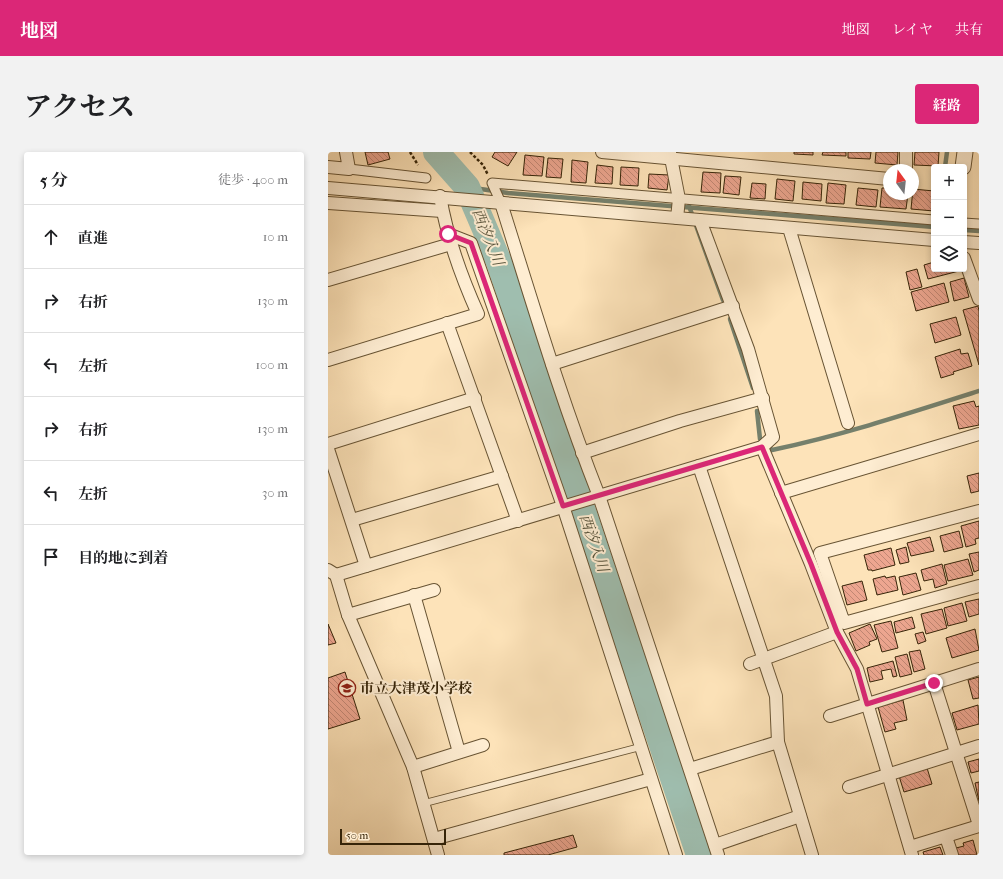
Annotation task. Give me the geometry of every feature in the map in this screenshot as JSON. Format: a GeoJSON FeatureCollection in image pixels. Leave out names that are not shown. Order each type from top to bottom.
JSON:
{"type":"FeatureCollection","features":[{"type":"Feature","properties":{"kind":"street"},"geometry":{"type":"LineString","coordinates":[[346,152],[349,169]]}},
{"type":"Feature","properties":{"kind":"street"},"geometry":{"type":"LineString","coordinates":[[602,152],[671,156],[883,177]]}},
{"type":"Feature","properties":{"kind":"street"},"geometry":{"type":"LineString","coordinates":[[906,152],[906,164]]}},
{"type":"Feature","properties":{"kind":"street"},"geometry":{"type":"LineString","coordinates":[[963,164],[965,152]]}},
{"type":"Feature","properties":{"kind":"street"},"geometry":{"type":"LineString","coordinates":[[671,156],[679,199],[677,218]]}},
{"type":"Feature","properties":{"kind":"street"},"geometry":{"type":"LineString","coordinates":[[328,167],[426,178]]}},
{"type":"Feature","properties":{"kind":"street"},"geometry":{"type":"LineString","coordinates":[[800,816],[716,850],[599,496],[582,453],[552,364],[501,203],[492,184],[931,220]]}},
{"type":"Feature","properties":{"kind":"street"},"geometry":{"type":"LineString","coordinates":[[328,188],[440,196],[501,203],[931,240]]}},
{"type":"Feature","properties":{"kind":"street"},"geometry":{"type":"LineString","coordinates":[[328,360],[478,314],[460,272],[449,239],[440,196]]}},
{"type":"Feature","properties":{"kind":"street"},"geometry":{"type":"LineString","coordinates":[[328,203],[442,211]]}},
{"type":"Feature","properties":{"kind":"street"},"geometry":{"type":"LineString","coordinates":[[438,855],[425,803],[413,767],[348,615],[332,572],[366,566],[762,447],[773,437],[763,398],[733,306],[700,220]]}},
{"type":"Feature","properties":{"kind":"street"},"geometry":{"type":"LineString","coordinates":[[967,223],[979,224]]}},
{"type":"Feature","properties":{"kind":"street"},"geometry":{"type":"LineString","coordinates":[[789,228],[848,423]]}},
{"type":"Feature","properties":{"kind":"street"},"geometry":{"type":"LineString","coordinates":[[328,280],[449,239],[471,243],[563,506],[640,748],[676,855]]}},
{"type":"Feature","properties":{"kind":"street"},"geometry":{"type":"LineString","coordinates":[[967,242],[979,243]]}},
{"type":"Feature","properties":{"kind":"street"},"geometry":{"type":"LineString","coordinates":[[967,266],[979,299]]}},
{"type":"Feature","properties":{"kind":"street"},"geometry":{"type":"LineString","coordinates":[[552,364],[733,306]]}},
{"type":"Feature","properties":{"kind":"street"},"geometry":{"type":"LineString","coordinates":[[446,323],[518,521]]}},
{"type":"Feature","properties":{"kind":"street"},"geometry":{"type":"LineString","coordinates":[[328,444],[474,398]]}},
{"type":"Feature","properties":{"kind":"street"},"geometry":{"type":"LineString","coordinates":[[582,453],[680,421],[763,398]]}},
{"type":"Feature","properties":{"kind":"street"},"geometry":{"type":"LineString","coordinates":[[781,493],[979,434]]}},
{"type":"Feature","properties":{"kind":"street"},"geometry":{"type":"LineString","coordinates":[[762,447],[811,564],[837,632],[857,669],[911,851],[979,826],[934,683]]}},
{"type":"Feature","properties":{"kind":"street"},"geometry":{"type":"LineString","coordinates":[[328,449],[366,566]]}},
{"type":"Feature","properties":{"kind":"street"},"geometry":{"type":"LineString","coordinates":[[699,466],[776,696],[778,742],[812,855]]}},
{"type":"Feature","properties":{"kind":"street"},"geometry":{"type":"LineString","coordinates":[[352,520],[502,476]]}},
{"type":"Feature","properties":{"kind":"street"},"geometry":{"type":"LineString","coordinates":[[979,511],[820,553],[844,623],[979,586]]}},
{"type":"Feature","properties":{"kind":"street"},"geometry":{"type":"LineString","coordinates":[[348,615],[434,590]]}},
{"type":"Feature","properties":{"kind":"street"},"geometry":{"type":"LineString","coordinates":[[414,596],[460,752]]}},
{"type":"Feature","properties":{"kind":"street"},"geometry":{"type":"LineString","coordinates":[[750,664],[837,632]]}},
{"type":"Feature","properties":{"kind":"street"},"geometry":{"type":"LineString","coordinates":[[830,716],[979,669]]}},
{"type":"Feature","properties":{"kind":"street"},"geometry":{"type":"LineString","coordinates":[[690,769],[778,742]]}},
{"type":"Feature","properties":{"kind":"street"},"geometry":{"type":"LineString","coordinates":[[413,767],[483,746]]}},
{"type":"Feature","properties":{"kind":"street"},"geometry":{"type":"LineString","coordinates":[[849,787],[979,746]]}},
{"type":"Feature","properties":{"kind":"street"},"geometry":{"type":"LineString","coordinates":[[434,839],[651,779]]}},
{"type":"Feature","properties":{"kind":"street"},"geometry":{"type":"LineString","coordinates":[[946,837],[952,855]]}},
{"type":"Feature","properties":{"kind":"lane"},"geometry":{"type":"LineString","coordinates":[[425,803],[640,748]]}},
{"type":"Feature","properties":{"kind":"path"},"geometry":{"type":"LineString","coordinates":[[470,152],[483,165],[492,184]]}},
{"type":"Feature","properties":{"kind":"building"},"geometry":{"type":"Polygon","coordinates":[[[365,152],[388,152],[390,159],[368,165],[365,152]]]}},
{"type":"Feature","properties":{"kind":"building"},"geometry":{"type":"Polygon","coordinates":[[[495,152],[517,152],[508,166],[492,157],[495,152]]]}},
{"type":"Feature","properties":{"kind":"building"},"geometry":{"type":"Polygon","coordinates":[[[794,152],[813,152],[813,155],[794,154],[794,152]]]}},
{"type":"Feature","properties":{"kind":"building"},"geometry":{"type":"Polygon","coordinates":[[[823,152],[846,152],[846,156],[822,155],[823,152]]]}},
{"type":"Feature","properties":{"kind":"building"},"geometry":{"type":"Polygon","coordinates":[[[848,152],[871,152],[870,159],[848,158],[848,152]]]}},
{"type":"Feature","properties":{"kind":"building"},"geometry":{"type":"Polygon","coordinates":[[[876,152],[898,152],[897,164],[875,163],[876,152]]]}},
{"type":"Feature","properties":{"kind":"building"},"geometry":{"type":"Polygon","coordinates":[[[915,152],[939,152],[938,164],[931,164],[931,166],[914,164],[915,152]]]}},
{"type":"Feature","properties":{"kind":"building"},"geometry":{"type":"Polygon","coordinates":[[[525,155],[544,157],[542,176],[523,175],[525,155]]]}},
{"type":"Feature","properties":{"kind":"building"},"geometry":{"type":"Polygon","coordinates":[[[548,158],[563,159],[561,178],[546,177],[548,158]]]}},
{"type":"Feature","properties":{"kind":"building"},"geometry":{"type":"Polygon","coordinates":[[[572,160],[588,162],[586,183],[571,182],[572,160]]]}},
{"type":"Feature","properties":{"kind":"building"},"geometry":{"type":"Polygon","coordinates":[[[597,165],[613,167],[612,184],[595,183],[597,165]]]}},
{"type":"Feature","properties":{"kind":"building"},"geometry":{"type":"Polygon","coordinates":[[[621,167],[639,168],[638,186],[620,185],[621,167]]]}},
{"type":"Feature","properties":{"kind":"building"},"geometry":{"type":"Polygon","coordinates":[[[703,172],[721,173],[720,193],[701,192],[703,172]]]}},
{"type":"Feature","properties":{"kind":"building"},"geometry":{"type":"Polygon","coordinates":[[[649,174],[669,175],[667,190],[648,188],[649,174]]]}},
{"type":"Feature","properties":{"kind":"building"},"geometry":{"type":"Polygon","coordinates":[[[725,176],[741,177],[739,195],[723,193],[725,176]]]}},
{"type":"Feature","properties":{"kind":"building"},"geometry":{"type":"Polygon","coordinates":[[[777,179],[795,181],[793,201],[775,199],[777,179]]]}},
{"type":"Feature","properties":{"kind":"building"},"geometry":{"type":"Polygon","coordinates":[[[803,182],[822,184],[821,201],[802,199],[803,182]]]}},
{"type":"Feature","properties":{"kind":"building"},"geometry":{"type":"Polygon","coordinates":[[[752,183],[766,184],[765,199],[750,198],[752,183]]]}},
{"type":"Feature","properties":{"kind":"building"},"geometry":{"type":"Polygon","coordinates":[[[828,183],[846,185],[844,204],[826,203],[828,183]]]}},
{"type":"Feature","properties":{"kind":"building"},"geometry":{"type":"Polygon","coordinates":[[[858,188],[878,190],[876,207],[856,205],[858,188]]]}},
{"type":"Feature","properties":{"kind":"building"},"geometry":{"type":"Polygon","coordinates":[[[882,188],[883,200],[907,200],[906,209],[880,207],[882,188]]]}},
{"type":"Feature","properties":{"kind":"building"},"geometry":{"type":"Polygon","coordinates":[[[919,190],[931,191],[931,211],[911,209],[912,200],[919,200],[919,190]]]}},
{"type":"Feature","properties":{"kind":"building"},"geometry":{"type":"Polygon","coordinates":[[[931,263],[931,272],[955,272],[928,279],[924,265],[931,263]]]}},
{"type":"Feature","properties":{"kind":"building"},"geometry":{"type":"Polygon","coordinates":[[[917,269],[922,287],[910,290],[906,272],[917,269]]]}},
{"type":"Feature","properties":{"kind":"building"},"geometry":{"type":"Polygon","coordinates":[[[964,278],[969,297],[954,301],[950,282],[964,278]]]}},
{"type":"Feature","properties":{"kind":"building"},"geometry":{"type":"Polygon","coordinates":[[[944,283],[949,302],[916,311],[911,292],[944,283]]]}},
{"type":"Feature","properties":{"kind":"building"},"geometry":{"type":"Polygon","coordinates":[[[978,306],[979,311],[979,365],[963,310],[978,306]]]}},
{"type":"Feature","properties":{"kind":"building"},"geometry":{"type":"Polygon","coordinates":[[[956,317],[961,335],[935,343],[930,324],[956,317]]]}},
{"type":"Feature","properties":{"kind":"building"},"geometry":{"type":"Polygon","coordinates":[[[960,349],[961,354],[968,353],[972,366],[953,372],[954,374],[941,378],[935,357],[960,349]]]}},
{"type":"Feature","properties":{"kind":"building"},"geometry":{"type":"Polygon","coordinates":[[[974,401],[976,407],[979,406],[979,425],[959,429],[953,406],[974,401]]]}},
{"type":"Feature","properties":{"kind":"building"},"geometry":{"type":"Polygon","coordinates":[[[979,473],[979,491],[971,493],[967,476],[979,473]]]}},
{"type":"Feature","properties":{"kind":"building"},"geometry":{"type":"Polygon","coordinates":[[[979,521],[979,538],[975,539],[976,544],[966,547],[961,526],[979,521]]]}},
{"type":"Feature","properties":{"kind":"building"},"geometry":{"type":"Polygon","coordinates":[[[959,531],[963,547],[944,552],[940,536],[959,531]]]}},
{"type":"Feature","properties":{"kind":"building"},"geometry":{"type":"Polygon","coordinates":[[[930,537],[934,551],[911,556],[907,543],[930,537]]]}},
{"type":"Feature","properties":{"kind":"building"},"geometry":{"type":"Polygon","coordinates":[[[906,547],[909,562],[900,564],[896,550],[906,547]]]}},
{"type":"Feature","properties":{"kind":"building"},"geometry":{"type":"Polygon","coordinates":[[[891,548],[895,565],[872,571],[868,570],[864,555],[891,548]]]}},
{"type":"Feature","properties":{"kind":"building"},"geometry":{"type":"Polygon","coordinates":[[[979,552],[979,570],[974,572],[969,554],[979,552]]]}},
{"type":"Feature","properties":{"kind":"building"},"geometry":{"type":"Polygon","coordinates":[[[968,559],[973,575],[948,581],[944,565],[968,559]]]}},
{"type":"Feature","properties":{"kind":"building"},"geometry":{"type":"Polygon","coordinates":[[[942,564],[947,584],[935,588],[933,579],[924,581],[921,570],[942,564]]]}},
{"type":"Feature","properties":{"kind":"building"},"geometry":{"type":"Polygon","coordinates":[[[916,573],[921,590],[903,595],[899,577],[916,573]]]}},
{"type":"Feature","properties":{"kind":"building"},"geometry":{"type":"Polygon","coordinates":[[[885,576],[886,578],[895,576],[898,590],[877,595],[873,579],[885,576]]]}},
{"type":"Feature","properties":{"kind":"building"},"geometry":{"type":"Polygon","coordinates":[[[862,581],[867,600],[847,605],[842,586],[862,581]]]}},
{"type":"Feature","properties":{"kind":"building"},"geometry":{"type":"Polygon","coordinates":[[[979,599],[979,614],[969,617],[965,602],[979,599]]]}},
{"type":"Feature","properties":{"kind":"building"},"geometry":{"type":"Polygon","coordinates":[[[962,603],[967,621],[948,626],[944,608],[962,603]]]}},
{"type":"Feature","properties":{"kind":"building"},"geometry":{"type":"Polygon","coordinates":[[[942,609],[947,628],[926,634],[921,614],[942,609]]]}},
{"type":"Feature","properties":{"kind":"building"},"geometry":{"type":"Polygon","coordinates":[[[912,617],[915,628],[896,633],[894,622],[912,617]]]}},
{"type":"Feature","properties":{"kind":"building"},"geometry":{"type":"Polygon","coordinates":[[[891,621],[898,648],[882,652],[874,625],[891,621]]]}},
{"type":"Feature","properties":{"kind":"building"},"geometry":{"type":"Polygon","coordinates":[[[328,624],[336,643],[328,645],[328,624]]]}},
{"type":"Feature","properties":{"kind":"building"},"geometry":{"type":"Polygon","coordinates":[[[870,624],[877,639],[869,642],[870,645],[856,651],[849,633],[870,624]]]}},
{"type":"Feature","properties":{"kind":"building"},"geometry":{"type":"Polygon","coordinates":[[[975,629],[979,650],[952,658],[946,638],[975,629]]]}},
{"type":"Feature","properties":{"kind":"building"},"geometry":{"type":"Polygon","coordinates":[[[923,632],[926,641],[918,644],[915,634],[923,632]]]}},
{"type":"Feature","properties":{"kind":"building"},"geometry":{"type":"Polygon","coordinates":[[[920,650],[925,669],[914,672],[909,652],[920,650]]]}},
{"type":"Feature","properties":{"kind":"building"},"geometry":{"type":"Polygon","coordinates":[[[907,654],[912,674],[900,677],[895,657],[907,654]]]}},
{"type":"Feature","properties":{"kind":"building"},"geometry":{"type":"Polygon","coordinates":[[[893,661],[897,676],[893,677],[891,669],[881,671],[883,679],[870,682],[867,668],[893,661]]]}},
{"type":"Feature","properties":{"kind":"building"},"geometry":{"type":"Polygon","coordinates":[[[345,672],[360,719],[328,729],[328,678],[345,672]]]}},
{"type":"Feature","properties":{"kind":"building"},"geometry":{"type":"Polygon","coordinates":[[[979,677],[979,698],[973,699],[968,680],[979,677]]]}},
{"type":"Feature","properties":{"kind":"building"},"geometry":{"type":"Polygon","coordinates":[[[903,700],[907,720],[894,723],[896,729],[885,732],[878,707],[903,700]]]}},
{"type":"Feature","properties":{"kind":"building"},"geometry":{"type":"Polygon","coordinates":[[[978,705],[979,724],[957,730],[952,713],[978,705]]]}},
{"type":"Feature","properties":{"kind":"building"},"geometry":{"type":"Polygon","coordinates":[[[979,759],[979,771],[971,773],[968,762],[979,759]]]}},
{"type":"Feature","properties":{"kind":"building"},"geometry":{"type":"Polygon","coordinates":[[[927,768],[932,784],[904,792],[899,776],[927,768]]]}},
{"type":"Feature","properties":{"kind":"building"},"geometry":{"type":"Polygon","coordinates":[[[979,782],[979,801],[975,783],[979,782]]]}},
{"type":"Feature","properties":{"kind":"building"},"geometry":{"type":"Polygon","coordinates":[[[573,835],[577,847],[548,855],[504,855],[504,853],[573,835]]]}},
{"type":"Feature","properties":{"kind":"building"},"geometry":{"type":"Polygon","coordinates":[[[973,840],[977,855],[958,855],[956,848],[964,846],[963,843],[973,840]]]}},
{"type":"Feature","properties":{"kind":"building"},"geometry":{"type":"Polygon","coordinates":[[[940,847],[943,855],[924,855],[923,852],[940,847]]]}},
{"type":"Feature","properties":{"kind":"waterway","name":"西汐入川"},"geometry":{"type":"LineString","coordinates":[[436,152],[467,187],[499,262],[699,855]]}},
{"type":"Feature","properties":{"kind":"waterway"},"geometry":{"type":"LineString","coordinates":[[945,164],[947,152]]}},
{"type":"Feature","properties":{"kind":"waterway"},"geometry":{"type":"LineString","coordinates":[[467,187],[508,193],[931,227]]}},
{"type":"Feature","properties":{"kind":"waterway"},"geometry":{"type":"LineString","coordinates":[[689,206],[723,300]]}},
{"type":"Feature","properties":{"kind":"waterway"},"geometry":{"type":"LineString","coordinates":[[967,230],[979,231]]}},
{"type":"Feature","properties":{"kind":"waterway"},"geometry":{"type":"LineString","coordinates":[[730,319],[753,388]]}},
{"type":"Feature","properties":{"kind":"waterway"},"geometry":{"type":"LineString","coordinates":[[757,411],[760,439],[772,450],[851,431],[979,391]]}},
{"type":"Feature","properties":{"kind":"place","name":"市立大津茂小学校"},"geometry":{"type":"Point","coordinates":[347,688]}},
{"type":"Feature","properties":{"kind":"route"},"geometry":{"type":"LineString","coordinates":[[448,234],[471,243],[563,506],[762,447],[811,564],[837,632],[857,669],[867,704],[934,683]]}}]}
